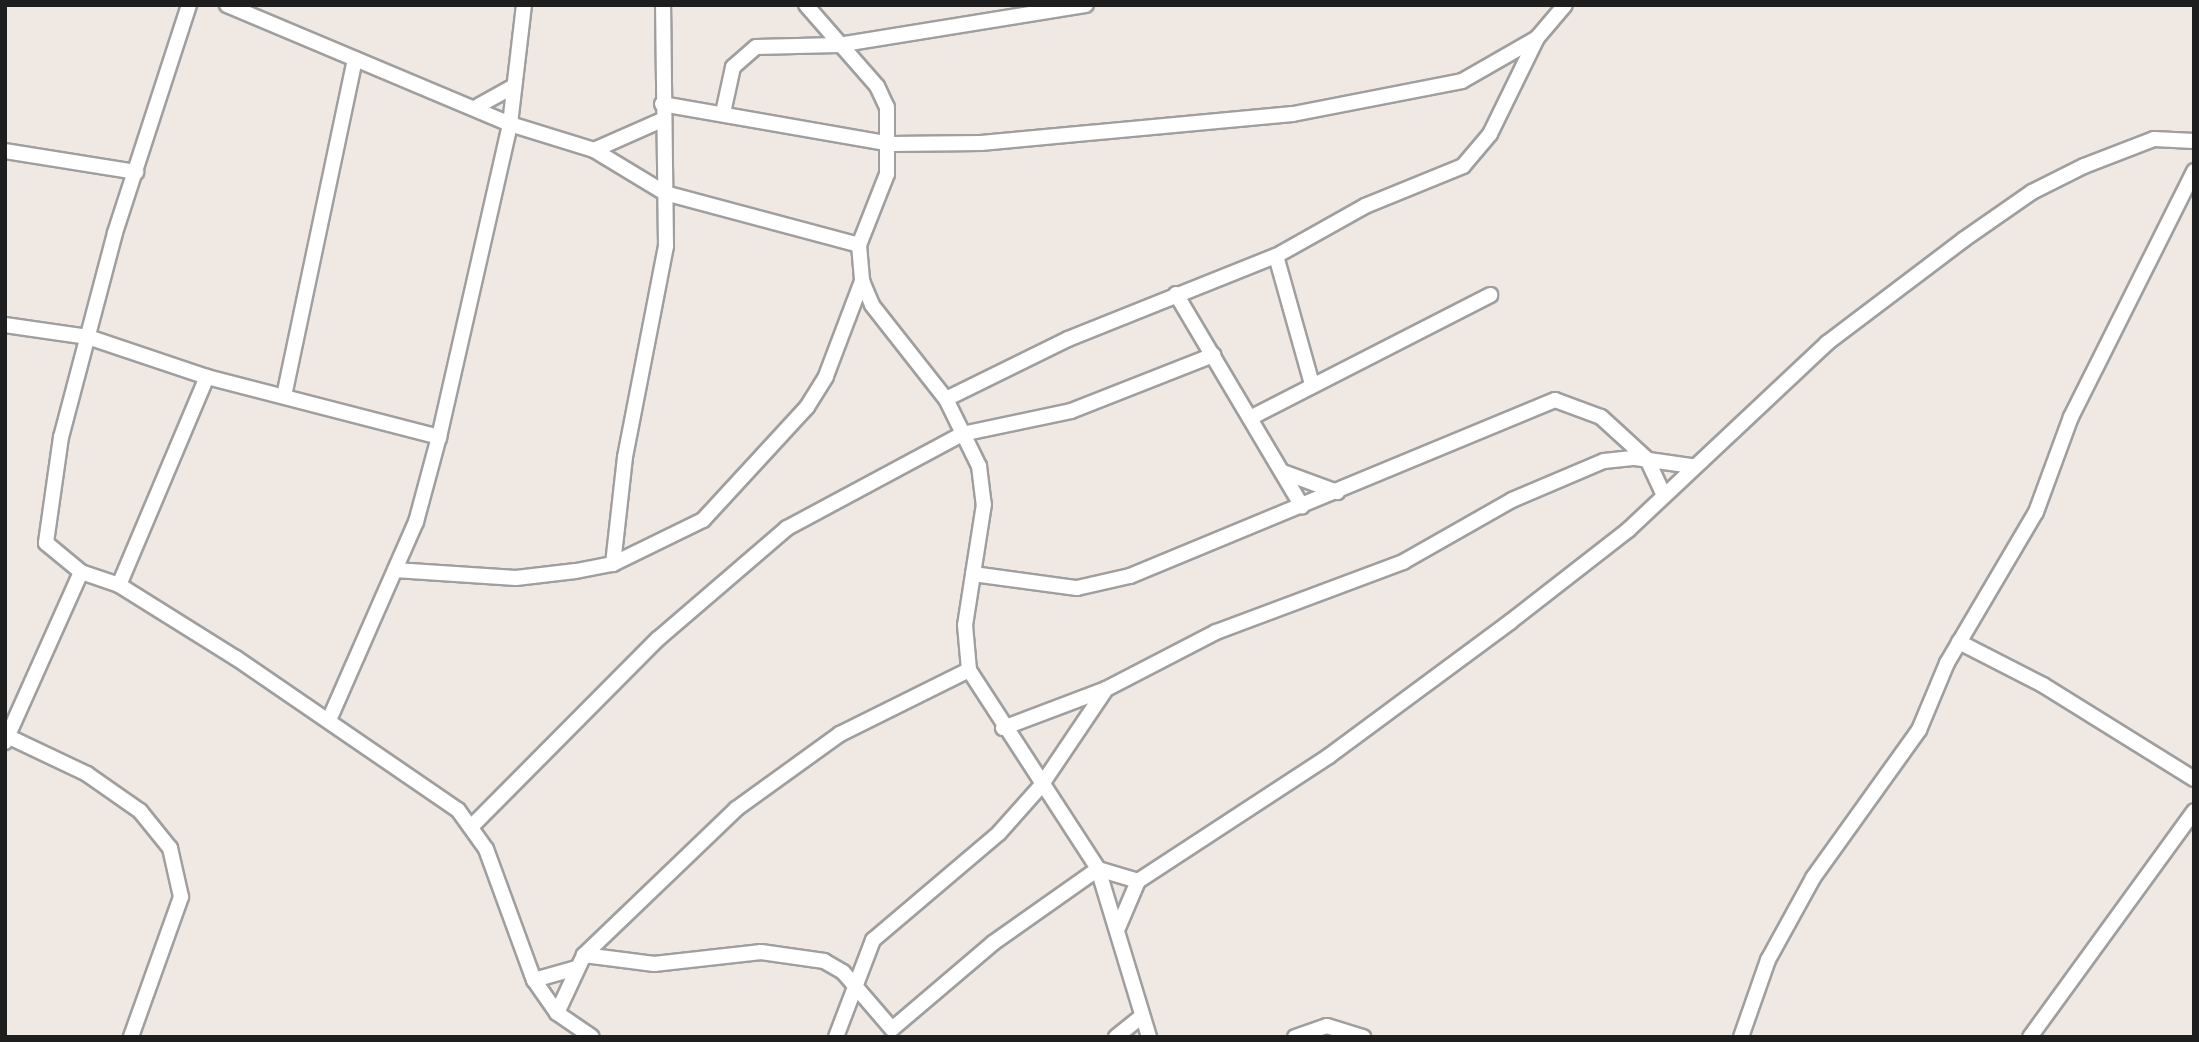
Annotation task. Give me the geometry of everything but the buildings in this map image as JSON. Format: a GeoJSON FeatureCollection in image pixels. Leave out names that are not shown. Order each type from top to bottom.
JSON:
{"type":"FeatureCollection","features":[{"type":"Feature","properties":{"kind":"street"},"geometry":{"type":"LineString","coordinates":[[189,5],[136,172],[61,437],[47,543],[81,572],[119,585],[329,720],[458,810],[486,849],[534,980],[557,1013],[592,1037]]}},
{"type":"Feature","properties":{"kind":"street"},"geometry":{"type":"LineString","coordinates":[[228,5],[355,59],[478,106],[510,124],[594,150],[665,193],[859,245]]}},
{"type":"Feature","properties":{"kind":"street"},"geometry":{"type":"LineString","coordinates":[[329,720],[395,570],[439,437],[510,124],[512,87],[524,5]]}},
{"type":"Feature","properties":{"kind":"street"},"geometry":{"type":"LineString","coordinates":[[613,564],[625,457],[666,246],[662,120],[663,5]]}},
{"type":"Feature","properties":{"kind":"street"},"geometry":{"type":"LineString","coordinates":[[806,5],[838,45],[877,86],[887,107],[891,144],[887,174],[859,245],[862,281],[872,305],[946,399],[979,466],[984,504],[965,625],[969,670],[1040,787],[1098,869],[1149,1037]]}},
{"type":"Feature","properties":{"kind":"street"},"geometry":{"type":"LineString","coordinates":[[723,113],[733,67],[744,53],[756,47],[838,45],[1086,5]]}},
{"type":"Feature","properties":{"kind":"street"},"geometry":{"type":"LineString","coordinates":[[946,399],[1176,294],[1276,256],[1365,206],[1463,166],[1490,134],[1537,38],[1565,5]]}},
{"type":"Feature","properties":{"kind":"street"},"geometry":{"type":"LineString","coordinates":[[662,104],[891,144],[981,143],[1293,114],[1462,81],[1537,38]]}},
{"type":"Feature","properties":{"kind":"street"},"geometry":{"type":"LineString","coordinates":[[284,396],[355,59]]}},
{"type":"Feature","properties":{"kind":"street"},"geometry":{"type":"LineString","coordinates":[[478,106],[512,87]]}},
{"type":"Feature","properties":{"kind":"street"},"geometry":{"type":"LineString","coordinates":[[594,150],[662,120]]}},
{"type":"Feature","properties":{"kind":"street"},"geometry":{"type":"LineString","coordinates":[[1118,928],[1138,881],[1329,756],[1606,546],[1827,343],[2032,192],[2154,139],[2194,141]]}},
{"type":"Feature","properties":{"kind":"street"},"geometry":{"type":"LineString","coordinates":[[5,150],[136,172]]}},
{"type":"Feature","properties":{"kind":"street"},"geometry":{"type":"LineString","coordinates":[[1741,1037],[1768,960],[1807,890],[1919,730],[1959,642],[2036,512],[2071,417],[2194,171]]}},
{"type":"Feature","properties":{"kind":"street"},"geometry":{"type":"LineString","coordinates":[[1276,256],[1311,384]]}},
{"type":"Feature","properties":{"kind":"street"},"geometry":{"type":"LineString","coordinates":[[395,570],[516,578],[613,564],[703,520],[786,431],[826,376],[862,281]]}},
{"type":"Feature","properties":{"kind":"street"},"geometry":{"type":"LineString","coordinates":[[1176,294],[1302,506]]}},
{"type":"Feature","properties":{"kind":"street"},"geometry":{"type":"LineString","coordinates":[[1250,418],[1311,384],[1490,295]]}},
{"type":"Feature","properties":{"kind":"street"},"geometry":{"type":"LineString","coordinates":[[5,325],[88,337],[207,377],[439,437]]}},
{"type":"Feature","properties":{"kind":"street"},"geometry":{"type":"LineString","coordinates":[[471,827],[741,562],[833,500],[962,434],[1071,411],[1213,355]]}},
{"type":"Feature","properties":{"kind":"street"},"geometry":{"type":"LineString","coordinates":[[119,585],[207,377]]}},
{"type":"Feature","properties":{"kind":"street"},"geometry":{"type":"LineString","coordinates":[[973,574],[1077,588],[1215,546],[1302,506],[1555,400],[1601,418],[1647,459],[1663,494]]}},
{"type":"Feature","properties":{"kind":"street"},"geometry":{"type":"LineString","coordinates":[[1003,728],[1106,689],[1196,640],[1403,562],[1512,500],[1604,461],[1647,459],[1692,466]]}},
{"type":"Feature","properties":{"kind":"street"},"geometry":{"type":"LineString","coordinates":[[1282,471],[1337,492]]}},
{"type":"Feature","properties":{"kind":"street"},"geometry":{"type":"LineString","coordinates":[[81,572],[6,738],[86,774],[140,811],[170,848],[181,897],[131,1037]]}},
{"type":"Feature","properties":{"kind":"street"},"geometry":{"type":"LineString","coordinates":[[1959,642],[2043,685],[2194,779]]}},
{"type":"Feature","properties":{"kind":"street"},"geometry":{"type":"LineString","coordinates":[[557,1013],[580,961],[726,818],[795,764],[880,712],[969,670]]}},
{"type":"Feature","properties":{"kind":"street"},"geometry":{"type":"LineString","coordinates":[[836,1037],[873,940],[999,833],[1040,787],[1106,689]]}},
{"type":"Feature","properties":{"kind":"street"},"geometry":{"type":"LineString","coordinates":[[2030,1037],[2193,816]]}},
{"type":"Feature","properties":{"kind":"street"},"geometry":{"type":"LineString","coordinates":[[534,980],[580,961],[654,964],[761,953],[799,955],[824,961],[856,989],[884,1026],[899,1027],[993,943],[1098,869]]}},
{"type":"Feature","properties":{"kind":"street"},"geometry":{"type":"LineString","coordinates":[[1098,869],[1138,881]]}},
{"type":"Feature","properties":{"kind":"street"},"geometry":{"type":"LineString","coordinates":[[1116,1037],[1141,1017]]}},
{"type":"Feature","properties":{"kind":"street"},"geometry":{"type":"LineString","coordinates":[[1295,1037],[1326,1026],[1363,1037]]}}]}
